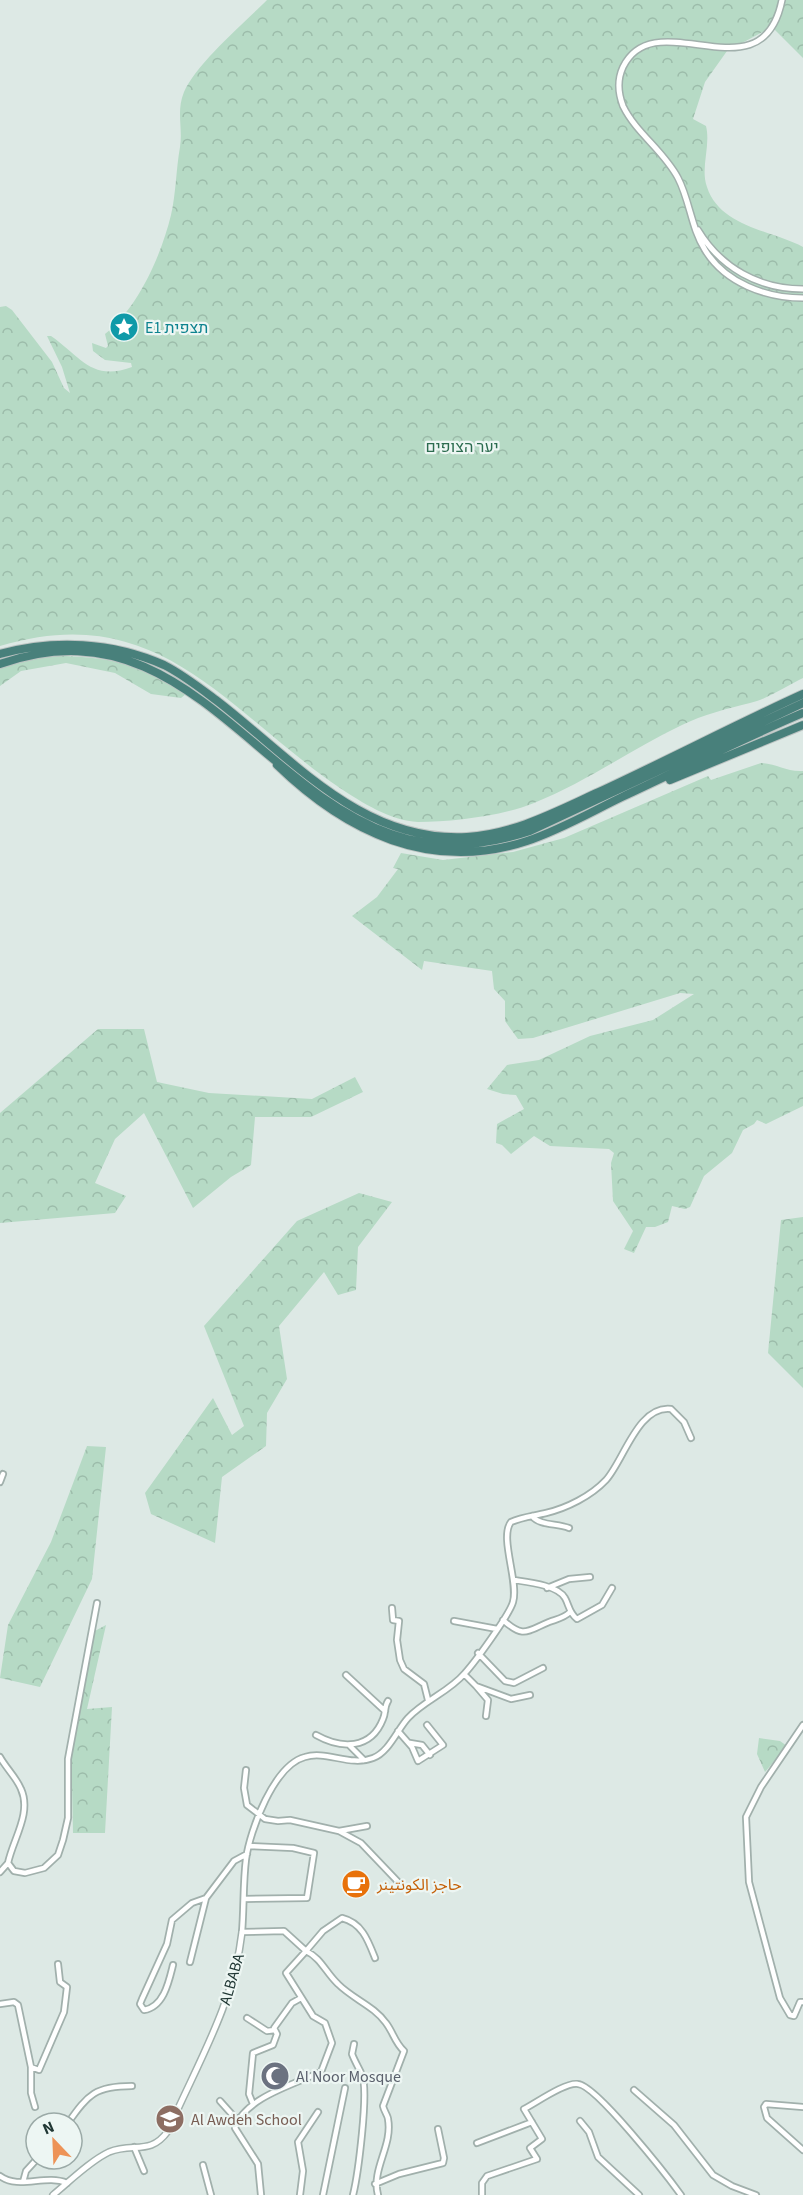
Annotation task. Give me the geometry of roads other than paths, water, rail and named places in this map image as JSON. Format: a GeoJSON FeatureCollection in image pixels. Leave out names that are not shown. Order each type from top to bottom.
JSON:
{"type":"FeatureCollection","features":[{"type":"Feature","properties":{"kind":"highway"},"geometry":{"type":"LineString","coordinates":[[0,654],[44,645],[86,645],[126,652],[165,666],[225,707],[355,810],[397,828],[440,837],[488,835],[533,822],[659,764],[803,692]]}},
{"type":"Feature","properties":{"kind":"highway"},"geometry":{"type":"LineString","coordinates":[[0,664],[31,656],[61,652],[117,658],[172,680],[237,727],[321,795],[368,825],[415,840],[457,845],[500,840],[542,826],[803,703]]}},
{"type":"Feature","properties":{"kind":"highway"},"geometry":{"type":"LineString","coordinates":[[237,727],[291,779],[334,813],[382,838],[413,847],[456,851],[490,850],[528,841],[803,713]]}},
{"type":"Feature","properties":{"kind":"highway"},"geometry":{"type":"LineString","coordinates":[[588,814],[803,725]]}},
{"type":"Feature","properties":{"kind":"street"},"geometry":{"type":"LineString","coordinates":[[782,0],[772,25],[749,44],[728,48],[662,39],[638,48],[625,64],[619,86],[622,104],[630,118],[673,169],[704,248],[724,273],[765,292],[803,298]]}},
{"type":"Feature","properties":{"kind":"street"},"geometry":{"type":"LineString","coordinates":[[691,215],[709,246],[729,266],[767,284],[803,289]]}},
{"type":"Feature","properties":{"kind":"street"},"geometry":{"type":"LineString","coordinates":[[242,1932],[249,1846],[274,1783],[285,1770],[303,1757],[312,1755],[364,1760],[382,1753],[398,1731],[428,1700],[464,1674],[513,1603],[514,1580],[508,1561],[507,1527],[516,1520],[569,1505],[605,1481],[650,1414],[670,1409],[684,1422],[691,1438]]}},
{"type":"Feature","properties":{"kind":"street"},"geometry":{"type":"LineString","coordinates":[[0,1482],[3,1474]]}},
{"type":"Feature","properties":{"kind":"street"},"geometry":{"type":"LineString","coordinates":[[532,1516],[540,1522],[557,1523],[569,1528]]}},
{"type":"Feature","properties":{"kind":"street"},"geometry":{"type":"LineString","coordinates":[[548,1588],[575,1578],[590,1578]]}},
{"type":"Feature","properties":{"kind":"street"},"geometry":{"type":"LineString","coordinates":[[514,1580],[548,1588],[562,1594],[570,1612],[577,1618],[602,1605],[612,1588]]}},
{"type":"Feature","properties":{"kind":"street"},"geometry":{"type":"LineString","coordinates":[[8,1863],[14,1871],[25,1873],[44,1868],[58,1854],[63,1840],[68,1818],[68,1760],[97,1604]]}},
{"type":"Feature","properties":{"kind":"street"},"geometry":{"type":"LineString","coordinates":[[392,1608],[393,1620],[399,1621],[397,1640],[400,1660],[404,1669],[424,1684],[428,1700]]}},
{"type":"Feature","properties":{"kind":"street"},"geometry":{"type":"LineString","coordinates":[[503,1620],[513,1628],[525,1633],[564,1618],[570,1612]]}},
{"type":"Feature","properties":{"kind":"street"},"geometry":{"type":"LineString","coordinates":[[454,1621],[497,1629]]}},
{"type":"Feature","properties":{"kind":"street"},"geometry":{"type":"LineString","coordinates":[[478,1653],[505,1682],[514,1683],[543,1668]]}},
{"type":"Feature","properties":{"kind":"street"},"geometry":{"type":"LineString","coordinates":[[464,1674],[488,1700],[486,1716]]}},
{"type":"Feature","properties":{"kind":"street"},"geometry":{"type":"LineString","coordinates":[[346,1675],[385,1711]]}},
{"type":"Feature","properties":{"kind":"street"},"geometry":{"type":"LineString","coordinates":[[476,1686],[511,1699],[530,1695]]}},
{"type":"Feature","properties":{"kind":"street"},"geometry":{"type":"LineString","coordinates":[[316,1735],[340,1745],[350,1746],[371,1735],[383,1721],[388,1701]]}},
{"type":"Feature","properties":{"kind":"street"},"geometry":{"type":"LineString","coordinates":[[398,1731],[410,1743],[418,1761],[443,1745],[427,1725]]}},
{"type":"Feature","properties":{"kind":"street"},"geometry":{"type":"LineString","coordinates":[[803,1725],[761,1787],[746,1816],[749,1882],[780,1998],[790,2015],[794,2016],[800,2002],[803,2002]]}},
{"type":"Feature","properties":{"kind":"street"},"geometry":{"type":"LineString","coordinates":[[410,1743],[422,1745],[430,1755]]}},
{"type":"Feature","properties":{"kind":"street"},"geometry":{"type":"LineString","coordinates":[[350,1746],[364,1760]]}},
{"type":"Feature","properties":{"kind":"street"},"geometry":{"type":"LineString","coordinates":[[0,1757],[14,1774],[25,1800],[22,1819],[8,1863],[0,1872]]}},
{"type":"Feature","properties":{"kind":"street"},"geometry":{"type":"LineString","coordinates":[[246,1770],[244,1788],[247,1805],[260,1816],[339,1831],[361,1843],[402,1886]]}},
{"type":"Feature","properties":{"kind":"street"},"geometry":{"type":"LineString","coordinates":[[339,1831],[367,1826]]}},
{"type":"Feature","properties":{"kind":"street"},"geometry":{"type":"LineString","coordinates":[[244,1899],[307,1898],[314,1853],[293,1848],[249,1846]]}},
{"type":"Feature","properties":{"kind":"street"},"geometry":{"type":"LineString","coordinates":[[190,1962],[206,1898],[234,1861],[247,1854]]}},
{"type":"Feature","properties":{"kind":"street"},"geometry":{"type":"LineString","coordinates":[[173,1965],[165,1992],[156,2004],[144,2010],[140,2004],[167,1944],[172,1920],[192,1903],[206,1898]]}},
{"type":"Feature","properties":{"kind":"street"},"geometry":{"type":"LineString","coordinates":[[261,2195],[258,2164],[235,2128],[237,2120],[253,2104],[321,2072],[332,2043],[325,2024],[313,2016],[286,1972],[323,1931],[342,1918],[352,1920],[359,1927],[366,1936],[375,1958]]}},
{"type":"Feature","properties":{"kind":"street","name":"ALBABA"},"geometry":{"type":"LineString","coordinates":[[53,2195],[108,2153],[134,2147],[152,2147],[160,2142],[168,2131],[216,2030],[239,1960],[242,1932],[284,1931],[306,1951],[316,1956],[338,1985],[370,2007],[386,2023],[404,2051],[383,2106],[389,2118],[387,2143],[375,2184]]}},
{"type":"Feature","properties":{"kind":"street"},"geometry":{"type":"LineString","coordinates":[[31,2067],[39,2070],[64,2012],[67,1987],[60,1982],[58,1964]]}},
{"type":"Feature","properties":{"kind":"street"},"geometry":{"type":"LineString","coordinates":[[253,2104],[249,2094],[253,2052],[273,2045],[277,2034],[274,2028],[292,2003],[301,1998]]}},
{"type":"Feature","properties":{"kind":"street"},"geometry":{"type":"LineString","coordinates":[[0,2004],[14,2002],[18,2005],[31,2067],[31,2093],[35,2107]]}},
{"type":"Feature","properties":{"kind":"street"},"geometry":{"type":"LineString","coordinates":[[247,2018],[267,2031],[275,2030]]}},
{"type":"Feature","properties":{"kind":"street"},"geometry":{"type":"LineString","coordinates":[[353,2195],[362,2141],[363,2099],[362,2075],[352,2054],[354,2044]]}},
{"type":"Feature","properties":{"kind":"street"},"geometry":{"type":"LineString","coordinates":[[482,2195],[482,2183],[487,2176],[537,2159],[530,2148],[542,2139],[524,2109],[571,2084],[584,2085],[609,2109],[670,2179],[681,2195]]}},
{"type":"Feature","properties":{"kind":"street"},"geometry":{"type":"LineString","coordinates":[[76,2111],[84,2099],[94,2092],[113,2086],[132,2086]]}},
{"type":"Feature","properties":{"kind":"street"},"geometry":{"type":"LineString","coordinates":[[322,2195],[345,2088]]}},
{"type":"Feature","properties":{"kind":"street"},"geometry":{"type":"LineString","coordinates":[[634,2090],[674,2125],[713,2175],[732,2186],[756,2195]]}},
{"type":"Feature","properties":{"kind":"street"},"geometry":{"type":"LineString","coordinates":[[220,2101],[237,2120]]}},
{"type":"Feature","properties":{"kind":"street"},"geometry":{"type":"LineString","coordinates":[[803,2107],[766,2104],[764,2108],[767,2118],[803,2150]]}},
{"type":"Feature","properties":{"kind":"street"},"geometry":{"type":"LineString","coordinates":[[300,2195],[303,2171],[298,2142],[318,2112]]}},
{"type":"Feature","properties":{"kind":"street"},"geometry":{"type":"LineString","coordinates":[[580,2121],[589,2132],[598,2157],[639,2195]]}},
{"type":"Feature","properties":{"kind":"street"},"geometry":{"type":"LineString","coordinates":[[477,2143],[532,2122]]}},
{"type":"Feature","properties":{"kind":"street"},"geometry":{"type":"LineString","coordinates":[[378,2195],[375,2184],[399,2174],[443,2163],[444,2157],[438,2129]]}},
{"type":"Feature","properties":{"kind":"street"},"geometry":{"type":"LineString","coordinates":[[134,2147],[144,2171]]}},
{"type":"Feature","properties":{"kind":"street"},"geometry":{"type":"LineString","coordinates":[[203,2165],[211,2195]]}},
{"type":"Feature","properties":{"kind":"street"},"geometry":{"type":"LineString","coordinates":[[23,2182],[26,2171]]}},
{"type":"Feature","properties":{"kind":"street"},"geometry":{"type":"LineString","coordinates":[[0,2176],[8,2181],[23,2182],[46,2178],[67,2184]]}},
{"type":"Feature","properties":{"kind":"place","name":"E1 תצפית"},"geometry":{"type":"Point","coordinates":[124,327]}},
{"type":"Feature","properties":{"kind":"place","name":"حاجز الكونتينر"},"geometry":{"type":"Point","coordinates":[356,1884]}},
{"type":"Feature","properties":{"kind":"place","name":"Al Noor Mosque"},"geometry":{"type":"Point","coordinates":[275,2076]}},
{"type":"Feature","properties":{"kind":"place","name":"Al Awdeh School"},"geometry":{"type":"Point","coordinates":[170,2119]}},
{"type":"Feature","properties":{"kind":"park label","name":"יער הצופים"},"geometry":{"type":"Point","coordinates":[462,446]}}]}
